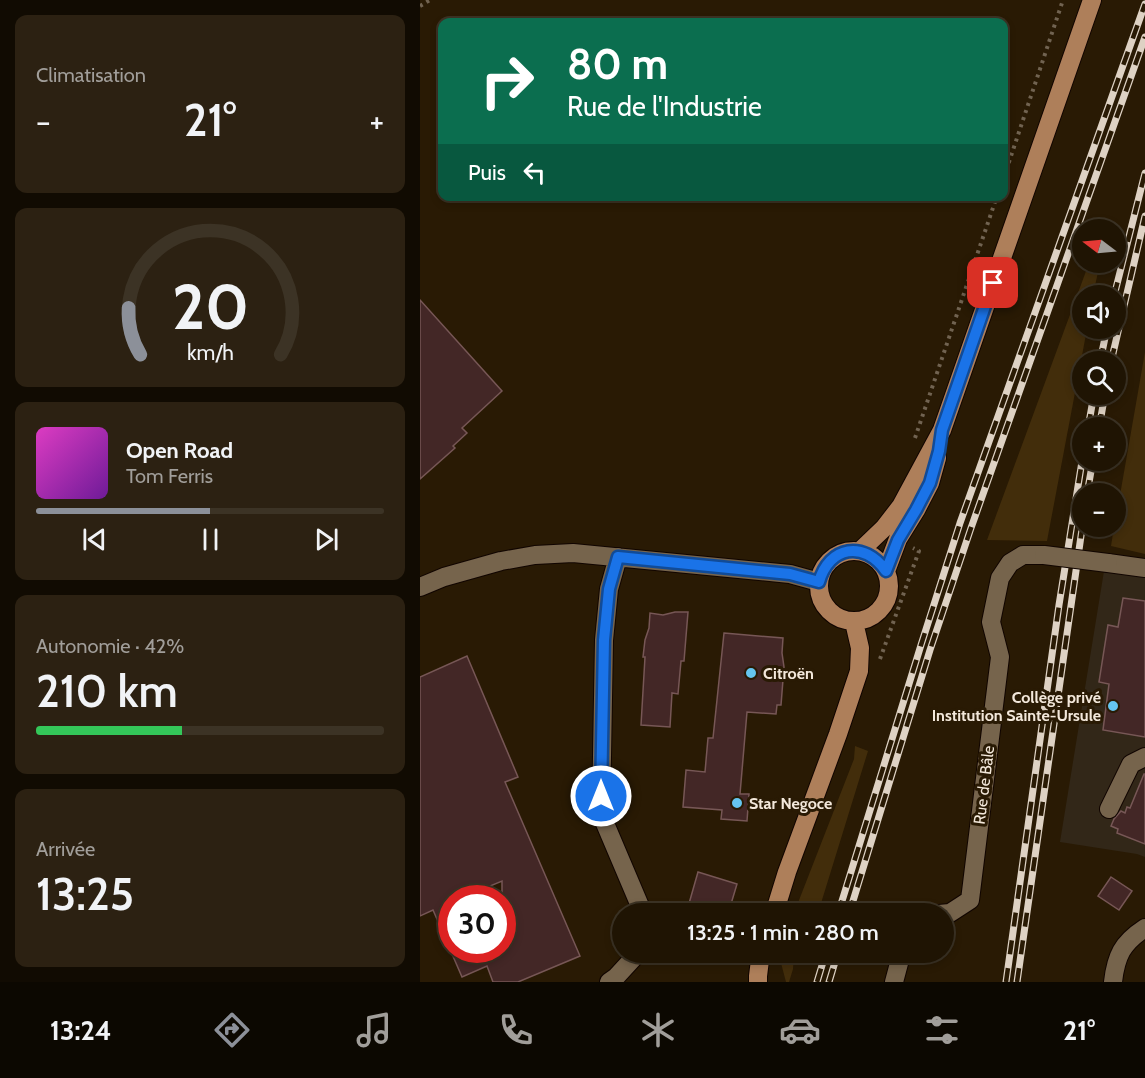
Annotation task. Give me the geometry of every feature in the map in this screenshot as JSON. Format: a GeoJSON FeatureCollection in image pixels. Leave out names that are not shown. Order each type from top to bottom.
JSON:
{"type":"FeatureCollection","features":[{"type":"Feature","properties":{"kind":"main road"},"geometry":{"type":"LineString","coordinates":[[860,551],[884,528],[901,506],[942,430],[1092,0]]}},
{"type":"Feature","properties":{"kind":"main road"},"geometry":{"type":"LineString","coordinates":[[886,571],[898,540],[930,483],[942,430]]}},
{"type":"Feature","properties":{"kind":"main road"},"geometry":{"type":"LineString","coordinates":[[849,551],[860,551],[871,555],[886,571],[890,582],[889,594],[877,614],[866,620],[854,622],[843,620],[832,614],[824,605],[819,594],[822,571],[828,562],[849,551]]}},
{"type":"Feature","properties":{"kind":"main road"},"geometry":{"type":"LineString","coordinates":[[777,903],[859,671],[860,648],[854,622]]}},
{"type":"Feature","properties":{"kind":"main road"},"geometry":{"type":"LineString","coordinates":[[758,982],[760,963]]}},
{"type":"Feature","properties":{"kind":"street"},"geometry":{"type":"LineString","coordinates":[[420,587],[444,577],[501,561],[535,555],[573,553],[790,574],[819,582]]}},
{"type":"Feature","properties":{"kind":"street","name":"Rue de Bâle"},"geometry":{"type":"LineString","coordinates":[[954,910],[970,900],[1000,657],[991,622],[1000,578],[1010,563],[1023,555],[1044,555],[1145,568]]}},
{"type":"Feature","properties":{"kind":"street"},"geometry":{"type":"LineString","coordinates":[[618,557],[609,589],[604,640],[601,814],[639,903]]}},
{"type":"Feature","properties":{"kind":"street"},"geometry":{"type":"LineString","coordinates":[[1109,809],[1131,764],[1145,757]]}},
{"type":"Feature","properties":{"kind":"street"},"geometry":{"type":"LineString","coordinates":[[1113,982],[1116,962],[1122,949],[1145,928]]}},
{"type":"Feature","properties":{"kind":"street"},"geometry":{"type":"LineString","coordinates":[[609,982],[629,963]]}},
{"type":"Feature","properties":{"kind":"path"},"geometry":{"type":"LineString","coordinates":[[420,6],[430,0]]}},
{"type":"Feature","properties":{"kind":"path"},"geometry":{"type":"LineString","coordinates":[[1008,165],[1063,0]]}},
{"type":"Feature","properties":{"kind":"path"},"geometry":{"type":"LineString","coordinates":[[912,447],[995,201]]}},
{"type":"Feature","properties":{"kind":"shaded area"},"geometry":{"type":"Polygon","coordinates":[[[1085,273],[1098,273],[1095,285],[1081,285],[1085,273]]]}},
{"type":"Feature","properties":{"kind":"shaded area"},"geometry":{"type":"Polygon","coordinates":[[[1072,309],[1072,339],[1085,339],[1083,351],[1072,351],[1073,405],[1047,541],[987,540],[1072,309]]]}},
{"type":"Feature","properties":{"kind":"shaded area"},"geometry":{"type":"Polygon","coordinates":[[[1145,352],[1145,554],[1111,546],[1112,537],[1126,537],[1126,483],[1122,483],[1145,352]]]}},
{"type":"Feature","properties":{"kind":"shaded area","name":"Collège privé Institution Sainte-Ursule"},"geometry":{"type":"Polygon","coordinates":[[[1145,570],[1145,857],[1060,842],[1104,571],[1145,570]]]}},
{"type":"Feature","properties":{"kind":"shaded area"},"geometry":{"type":"Polygon","coordinates":[[[855,746],[868,751],[821,903],[798,903],[854,759],[855,746]]]}},
{"type":"Feature","properties":{"kind":"shaded area"},"geometry":{"type":"Polygon","coordinates":[[[781,963],[793,963],[789,982],[786,982],[781,963]]]}},
{"type":"Feature","properties":{"kind":"building"},"geometry":{"type":"Polygon","coordinates":[[[420,300],[502,391],[462,428],[467,433],[453,446],[455,448],[420,479],[420,300]]]}},
{"type":"Feature","properties":{"kind":"building"},"geometry":{"type":"Polygon","coordinates":[[[1123,598],[1145,601],[1145,737],[1103,730],[1109,684],[1099,682],[1108,625],[1118,627],[1123,598]]]}},
{"type":"Feature","properties":{"kind":"building"},"geometry":{"type":"Polygon","coordinates":[[[688,612],[684,661],[681,661],[678,694],[672,693],[670,727],[641,725],[645,657],[643,657],[650,613],[663,615],[688,612]]]}},
{"type":"Feature","properties":{"kind":"building"},"geometry":{"type":"Polygon","coordinates":[[[724,633],[783,638],[784,667],[781,705],[777,705],[776,714],[747,712],[740,794],[749,794],[747,821],[721,819],[722,810],[683,807],[686,770],[705,772],[708,738],[713,738],[724,633]]]}},
{"type":"Feature","properties":{"kind":"building"},"geometry":{"type":"Polygon","coordinates":[[[467,656],[518,777],[505,782],[580,956],[518,982],[493,982],[487,966],[462,977],[456,963],[516,963],[516,885],[502,885],[502,881],[492,885],[438,885],[438,922],[433,910],[420,916],[420,677],[467,656]]]}},
{"type":"Feature","properties":{"kind":"building"},"geometry":{"type":"Polygon","coordinates":[[[1144,774],[1145,844],[1117,833],[1118,829],[1111,826],[1121,811],[1125,813],[1127,807],[1130,808],[1144,774]]]}},
{"type":"Feature","properties":{"kind":"building"},"geometry":{"type":"Polygon","coordinates":[[[698,872],[737,884],[731,903],[689,903],[698,872]]]}},
{"type":"Feature","properties":{"kind":"building"},"geometry":{"type":"Polygon","coordinates":[[[1111,877],[1132,891],[1119,910],[1098,896],[1111,877]]]}},
{"type":"Feature","properties":{"kind":"railway"},"geometry":{"type":"LineString","coordinates":[[841,903],[960,523],[1145,4]]}},
{"type":"Feature","properties":{"kind":"railway"},"geometry":{"type":"LineString","coordinates":[[852,903],[930,650],[971,528],[1145,37]]}},
{"type":"Feature","properties":{"kind":"railway"},"geometry":{"type":"LineString","coordinates":[[1117,285],[1145,173]]}},
{"type":"Feature","properties":{"kind":"railway"},"geometry":{"type":"LineString","coordinates":[[1114,351],[1145,216]]}},
{"type":"Feature","properties":{"kind":"railway"},"geometry":{"type":"LineString","coordinates":[[1102,351],[1105,339]]}},
{"type":"Feature","properties":{"kind":"railway"},"geometry":{"type":"LineString","coordinates":[[1090,417],[1092,405]]}},
{"type":"Feature","properties":{"kind":"railway"},"geometry":{"type":"LineString","coordinates":[[1101,417],[1103,405]]}},
{"type":"Feature","properties":{"kind":"railway"},"geometry":{"type":"LineString","coordinates":[[1006,982],[1059,605],[1080,471]]}},
{"type":"Feature","properties":{"kind":"railway"},"geometry":{"type":"LineString","coordinates":[[1089,483],[1091,471]]}},
{"type":"Feature","properties":{"kind":"railway"},"geometry":{"type":"LineString","coordinates":[[1017,982],[1081,537]]}},
{"type":"Feature","properties":{"kind":"railway"},"geometry":{"type":"LineString","coordinates":[[817,982],[823,963]]}},
{"type":"Feature","properties":{"kind":"railway"},"geometry":{"type":"LineString","coordinates":[[829,982],[835,963]]}},
{"type":"Feature","properties":{"kind":"place","name":"Citroën"},"geometry":{"type":"Point","coordinates":[751,673]}},
{"type":"Feature","properties":{"kind":"place","name":"Collège privé Institution Sainte-Ursule"},"geometry":{"type":"Point","coordinates":[1113,706]}},
{"type":"Feature","properties":{"kind":"place","name":"Star Negoce"},"geometry":{"type":"Point","coordinates":[737,803]}},
{"type":"Feature","properties":{"kind":"route"},"geometry":{"type":"LineString","coordinates":[[601,796],[604,640],[609,589],[618,557],[790,574],[819,582],[828,562],[849,551],[860,551],[871,555],[886,571],[898,540],[930,483],[942,430],[993,283]]}}]}
